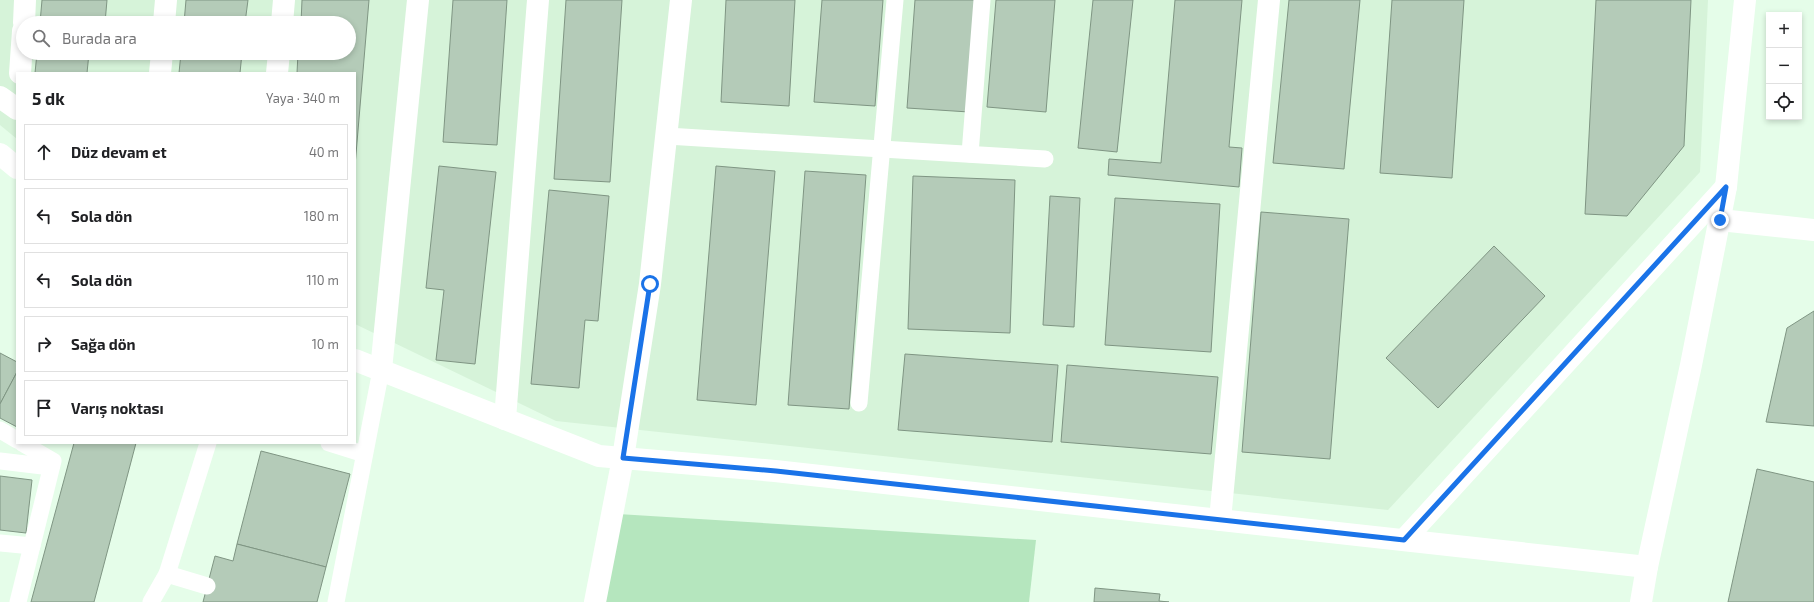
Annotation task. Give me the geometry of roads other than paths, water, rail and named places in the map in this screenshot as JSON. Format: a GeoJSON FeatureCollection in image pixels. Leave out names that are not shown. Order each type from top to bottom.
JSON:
{"type":"FeatureCollection","features":[{"type":"Feature","properties":{"kind":"street"},"geometry":{"type":"LineString","coordinates":[[24,16],[25,0]]}},
{"type":"Feature","properties":{"kind":"street"},"geometry":{"type":"LineString","coordinates":[[165,16],[166,0]]}},
{"type":"Feature","properties":{"kind":"street"},"geometry":{"type":"LineString","coordinates":[[283,16],[284,0]]}},
{"type":"Feature","properties":{"kind":"street"},"geometry":{"type":"LineString","coordinates":[[381,370],[418,0]]}},
{"type":"Feature","properties":{"kind":"street"},"geometry":{"type":"LineString","coordinates":[[505,419],[538,0]]}},
{"type":"Feature","properties":{"kind":"street"},"geometry":{"type":"LineString","coordinates":[[595,602],[623,458],[650,284],[681,0]]}},
{"type":"Feature","properties":{"kind":"street"},"geometry":{"type":"LineString","coordinates":[[1220,520],[1269,0]]}},
{"type":"Feature","properties":{"kind":"street"},"geometry":{"type":"LineString","coordinates":[[1641,602],[1647,567],[1691,365],[1726,187],[1745,0]]}},
{"type":"Feature","properties":{"kind":"street"},"geometry":{"type":"LineString","coordinates":[[20,72],[21,60]]}},
{"type":"Feature","properties":{"kind":"street"},"geometry":{"type":"LineString","coordinates":[[160,72],[161,60]]}},
{"type":"Feature","properties":{"kind":"street"},"geometry":{"type":"LineString","coordinates":[[277,72],[278,60]]}},
{"type":"Feature","properties":{"kind":"street"},"geometry":{"type":"LineString","coordinates":[[0,97],[16,108]]}},
{"type":"Feature","properties":{"kind":"street"},"geometry":{"type":"LineString","coordinates":[[0,154],[16,167]]}},
{"type":"Feature","properties":{"kind":"street"},"geometry":{"type":"LineString","coordinates":[[1404,540],[1726,187]]}},
{"type":"Feature","properties":{"kind":"street"},"geometry":{"type":"LineString","coordinates":[[1720,220],[1814,230]]}},
{"type":"Feature","properties":{"kind":"street"},"geometry":{"type":"LineString","coordinates":[[356,360],[599,456],[776,471],[1647,567]]}},
{"type":"Feature","properties":{"kind":"lane"},"geometry":{"type":"LineString","coordinates":[[859,403],[895,0]]}},
{"type":"Feature","properties":{"kind":"lane"},"geometry":{"type":"LineString","coordinates":[[970,154],[982,0]]}},
{"type":"Feature","properties":{"kind":"lane"},"geometry":{"type":"LineString","coordinates":[[667,136],[1045,159]]}},
{"type":"Feature","properties":{"kind":"lane"},"geometry":{"type":"LineString","coordinates":[[336,602],[381,370]]}},
{"type":"Feature","properties":{"kind":"lane"},"geometry":{"type":"LineString","coordinates":[[0,430],[16,439]]}},
{"type":"Feature","properties":{"kind":"lane"},"geometry":{"type":"LineString","coordinates":[[18,602],[53,460],[24,444]]}},
{"type":"Feature","properties":{"kind":"lane"},"geometry":{"type":"LineString","coordinates":[[151,602],[166,574],[208,444]]}},
{"type":"Feature","properties":{"kind":"lane"},"geometry":{"type":"LineString","coordinates":[[331,444],[364,454]]}},
{"type":"Feature","properties":{"kind":"lane"},"geometry":{"type":"LineString","coordinates":[[0,461],[51,467]]}},
{"type":"Feature","properties":{"kind":"lane"},"geometry":{"type":"LineString","coordinates":[[0,543],[32,546]]}},
{"type":"Feature","properties":{"kind":"lane"},"geometry":{"type":"LineString","coordinates":[[166,574],[207,586]]}}]}
